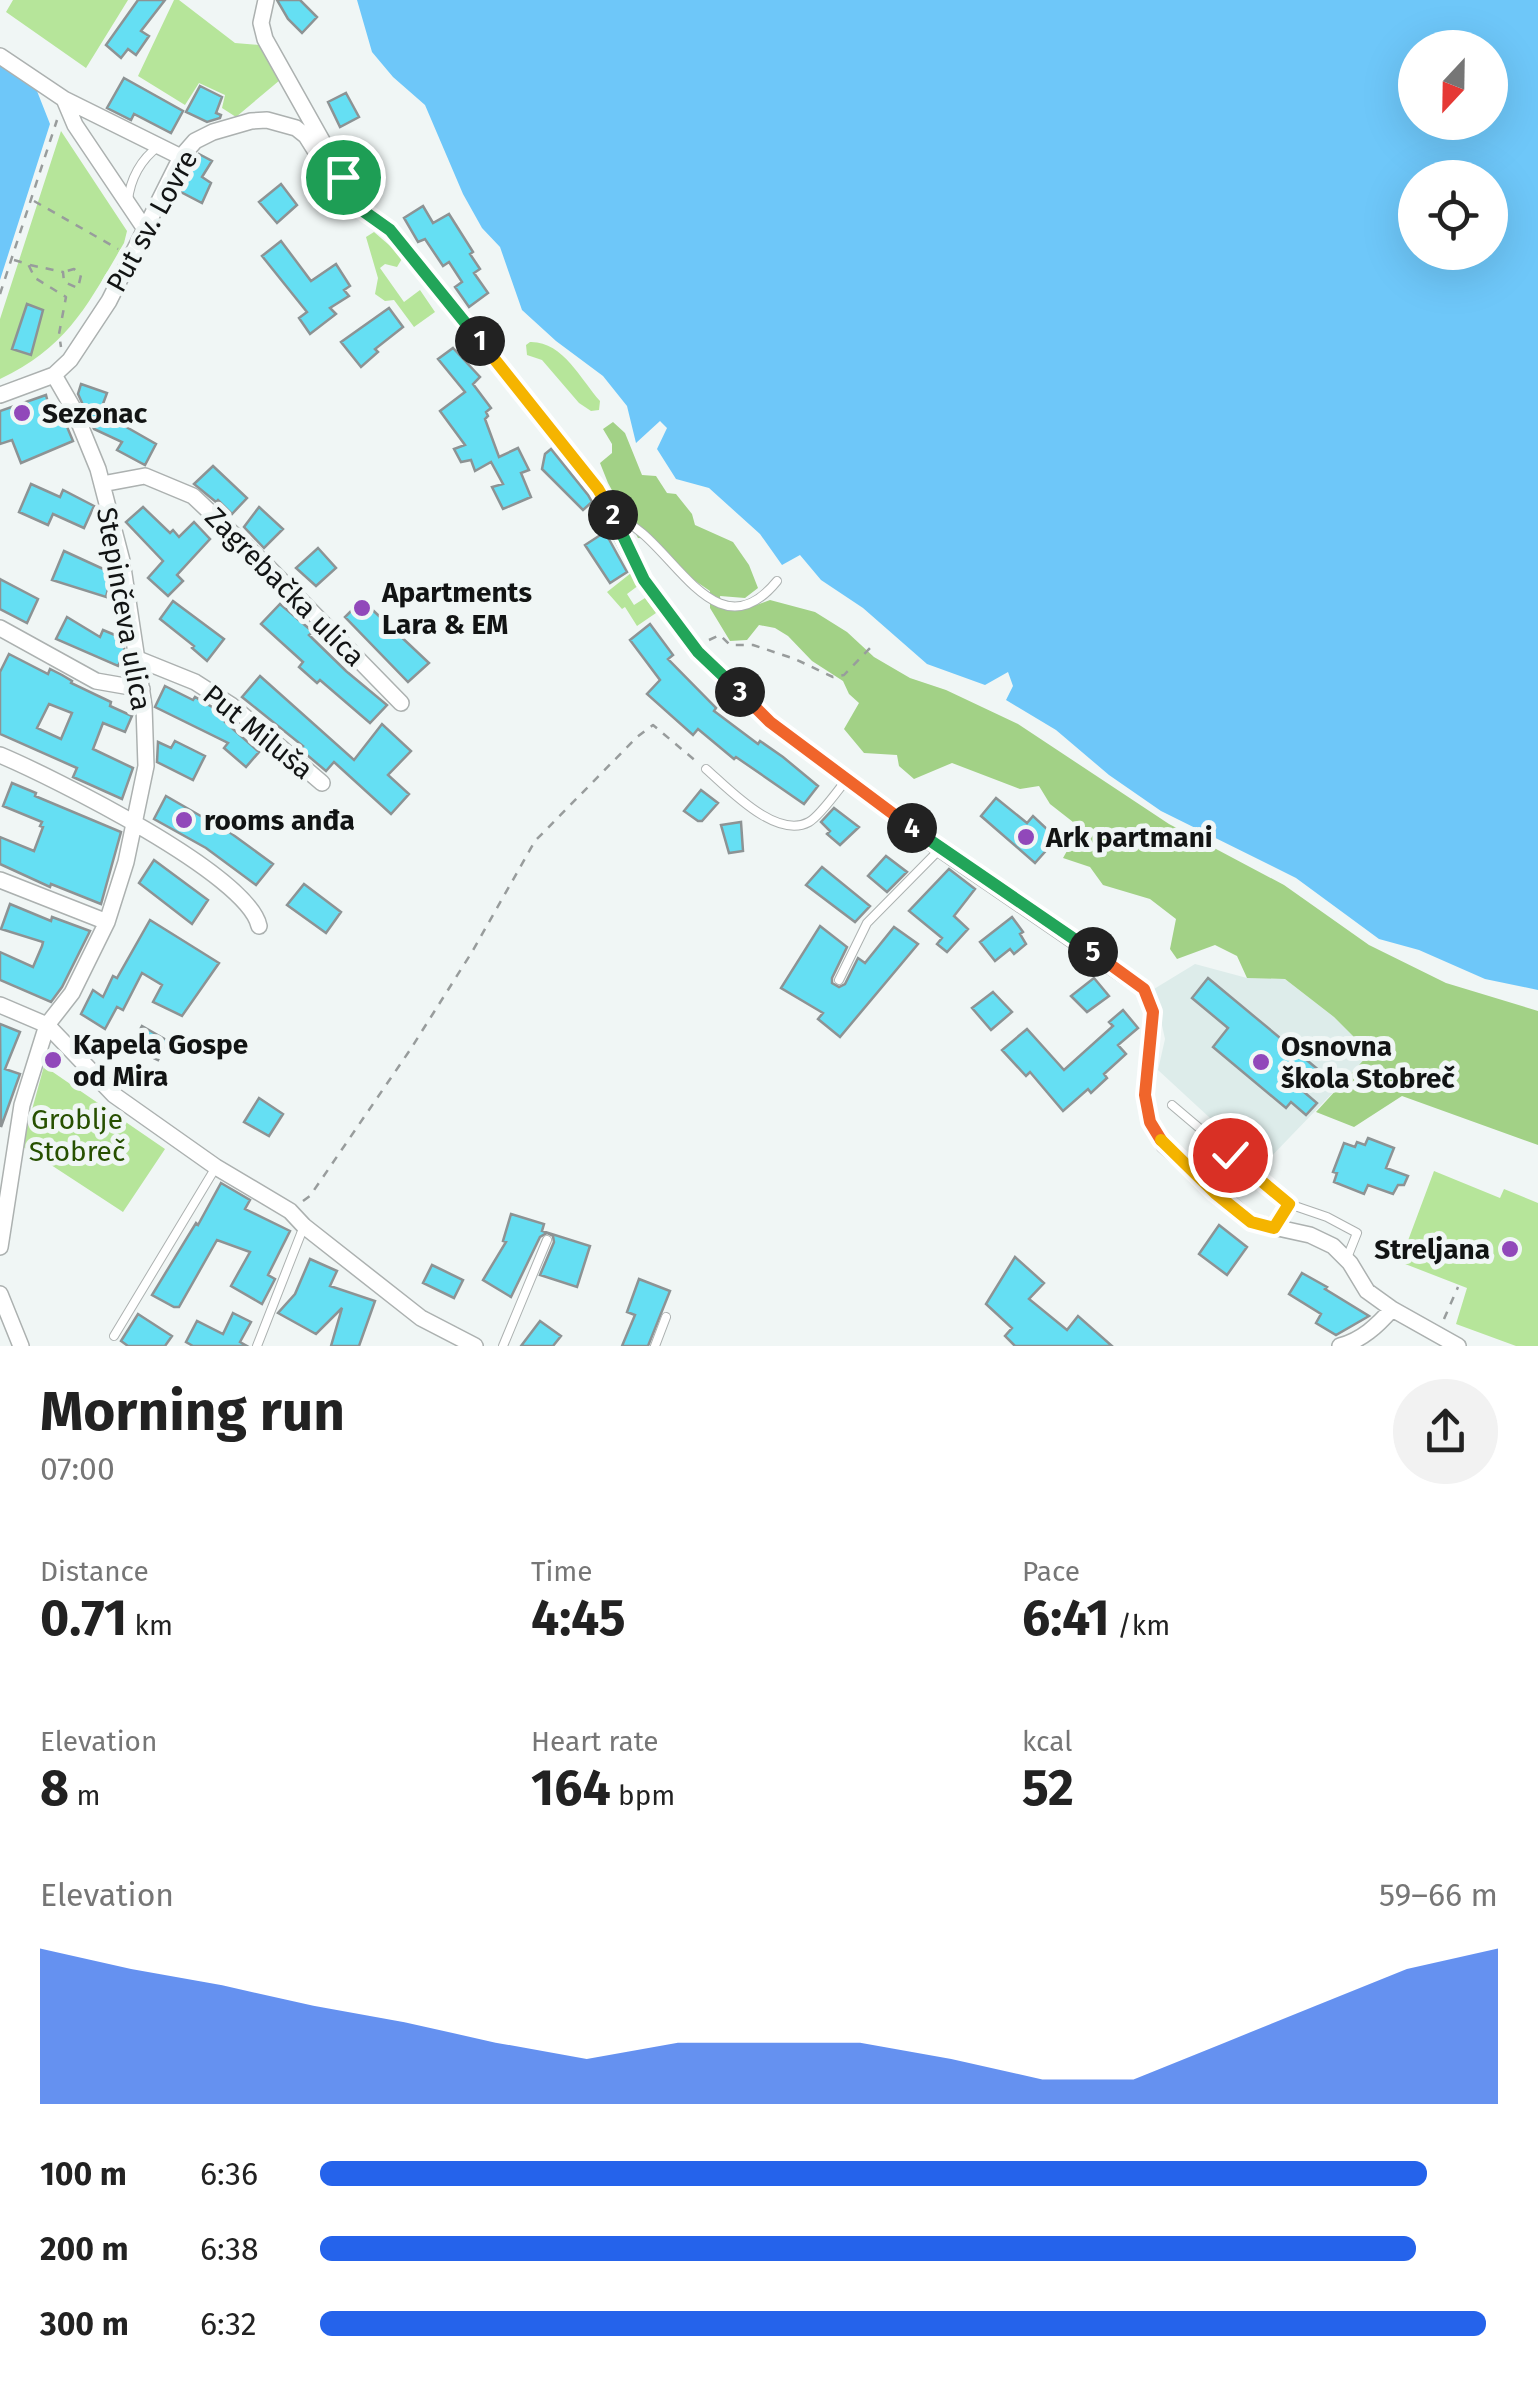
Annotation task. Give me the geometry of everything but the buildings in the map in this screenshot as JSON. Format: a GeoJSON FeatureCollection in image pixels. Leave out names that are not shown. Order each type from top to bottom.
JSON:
{"type":"FeatureCollection","features":[{"type":"Feature","properties":{"kind":"street"},"geometry":{"type":"LineString","coordinates":[[266,0],[261,23],[264,39],[343,177],[345,198]]}},
{"type":"Feature","properties":{"kind":"street"},"geometry":{"type":"LineString","coordinates":[[0,56],[64,99],[181,157]]}},
{"type":"Feature","properties":{"kind":"street"},"geometry":{"type":"LineString","coordinates":[[64,99],[75,125],[144,229]]}},
{"type":"Feature","properties":{"kind":"street","name":"Put sv. Lovre"},"geometry":{"type":"LineString","coordinates":[[0,395],[54,374],[84,344],[181,157],[195,141],[251,120],[284,123],[306,136],[345,198],[390,230],[598,489],[644,580],[694,647],[770,722],[940,849],[1144,989],[1153,1012],[1145,1095],[1150,1122],[1164,1145],[1251,1222],[1310,1235],[1333,1246],[1346,1259]]}},
{"type":"Feature","properties":{"kind":"street","name":"Stepinčeva ulica"},"geometry":{"type":"LineString","coordinates":[[0,1247],[22,1105],[46,1025],[72,993],[108,922],[126,862],[146,766],[142,689],[122,561],[102,484],[73,408],[54,374]]}},
{"type":"Feature","properties":{"kind":"street","name":"Zagrebačka ulica"},"geometry":{"type":"LineString","coordinates":[[102,484],[145,476],[193,496],[270,568],[400,703]]}},
{"type":"Feature","properties":{"kind":"street"},"geometry":{"type":"LineString","coordinates":[[0,628],[96,681],[142,689]]}},
{"type":"Feature","properties":{"kind":"street","name":"Put Miluša"},"geometry":{"type":"LineString","coordinates":[[138,659],[195,682],[219,697],[322,784]]}},
{"type":"Feature","properties":{"kind":"street"},"geometry":{"type":"LineString","coordinates":[[0,755],[134,821],[211,875],[256,913],[259,926]]}},
{"type":"Feature","properties":{"kind":"street"},"geometry":{"type":"LineString","coordinates":[[0,880],[108,922]]}},
{"type":"Feature","properties":{"kind":"street"},"geometry":{"type":"LineString","coordinates":[[0,1005],[46,1025],[114,1095],[216,1167],[290,1211],[422,1318],[475,1346]]}},
{"type":"Feature","properties":{"kind":"street"},"geometry":{"type":"LineString","coordinates":[[1346,1259],[1367,1291],[1458,1346]]}},
{"type":"Feature","properties":{"kind":"street"},"geometry":{"type":"LineString","coordinates":[[0,1294],[21,1346]]}},
{"type":"Feature","properties":{"kind":"street"},"geometry":{"type":"LineString","coordinates":[[1340,1346],[1376,1327],[1392,1309]]}},
{"type":"Feature","properties":{"kind":"lane"},"geometry":{"type":"LineString","coordinates":[[128,208],[134,176],[142,161],[159,146]]}},
{"type":"Feature","properties":{"kind":"lane"},"geometry":{"type":"LineString","coordinates":[[615,518],[626,520],[688,581],[720,602],[752,604],[778,582]]}},
{"type":"Feature","properties":{"kind":"lane"},"geometry":{"type":"LineString","coordinates":[[706,769],[764,818],[786,826],[808,822],[847,779]]}},
{"type":"Feature","properties":{"kind":"lane"},"geometry":{"type":"LineString","coordinates":[[838,980],[867,923],[940,849]]}},
{"type":"Feature","properties":{"kind":"lane"},"geometry":{"type":"LineString","coordinates":[[1172,1105],[1289,1204],[1357,1233],[1346,1259]]}},
{"type":"Feature","properties":{"kind":"lane"},"geometry":{"type":"LineString","coordinates":[[114,1336],[216,1167]]}},
{"type":"Feature","properties":{"kind":"lane"},"geometry":{"type":"LineString","coordinates":[[1274,1228],[1289,1204]]}},
{"type":"Feature","properties":{"kind":"lane"},"geometry":{"type":"LineString","coordinates":[[257,1346],[304,1226]]}},
{"type":"Feature","properties":{"kind":"lane"},"geometry":{"type":"LineString","coordinates":[[504,1346],[547,1240]]}},
{"type":"Feature","properties":{"kind":"lane"},"geometry":{"type":"LineString","coordinates":[[655,1346],[666,1316]]}},
{"type":"Feature","properties":{"kind":"path"},"geometry":{"type":"LineString","coordinates":[[0,294],[64,99]]}},
{"type":"Feature","properties":{"kind":"path"},"geometry":{"type":"LineString","coordinates":[[32,199],[132,257]]}},
{"type":"Feature","properties":{"kind":"path"},"geometry":{"type":"LineString","coordinates":[[12,259],[63,272]]}},
{"type":"Feature","properties":{"kind":"path"},"geometry":{"type":"LineString","coordinates":[[28,264],[35,278],[66,297],[58,344],[70,360]]}},
{"type":"Feature","properties":{"kind":"path"},"geometry":{"type":"LineString","coordinates":[[694,647],[720,635],[730,646],[753,645],[795,659],[833,678],[844,675],[874,644]]}},
{"type":"Feature","properties":{"kind":"path"},"geometry":{"type":"LineString","coordinates":[[310,1196],[420,1034],[536,841],[652,725],[706,769]]}},
{"type":"Feature","properties":{"kind":"path"},"geometry":{"type":"LineString","coordinates":[[1436,1334],[1458,1287]]}},
{"type":"Feature","properties":{"kind":"shaded area","name":"Osnovna škola Stobreč"},"geometry":{"type":"Polygon","coordinates":[[[1195,964],[1247,978],[1285,979],[1334,1017],[1371,1053],[1262,1166],[1158,1070],[1165,1039],[1154,989],[1195,964]]]}},
{"type":"Feature","properties":{"kind":"green space"},"geometry":{"type":"Polygon","coordinates":[[[13,0],[128,0],[86,68],[6,12],[13,0]]]}},
{"type":"Feature","properties":{"kind":"green space"},"geometry":{"type":"Polygon","coordinates":[[[174,0],[235,43],[259,45],[280,80],[236,117],[222,108],[225,95],[199,83],[185,105],[138,76],[174,0]]]}},
{"type":"Feature","properties":{"kind":"green space"},"geometry":{"type":"Polygon","coordinates":[[[61,131],[127,231],[124,243],[74,322],[43,353],[0,379],[0,319],[61,131]]]}},
{"type":"Feature","properties":{"kind":"green space"},"geometry":{"type":"Polygon","coordinates":[[[374,232],[403,257],[397,267],[385,264],[380,268],[404,302],[420,290],[435,312],[414,327],[394,300],[385,301],[375,294],[378,278],[366,237],[374,232]]]}},
{"type":"Feature","properties":{"kind":"green space"},"geometry":{"type":"Polygon","coordinates":[[[542,343],[562,355],[600,401],[599,410],[591,411],[579,403],[542,360],[527,355],[526,345],[542,343]]]}},
{"type":"Feature","properties":{"kind":"green space"},"geometry":{"type":"Polygon","coordinates":[[[613,422],[625,433],[642,475],[656,476],[667,493],[676,494],[692,514],[695,525],[733,542],[749,565],[758,588],[745,598],[720,596],[721,604],[748,608],[770,600],[815,612],[847,632],[874,657],[910,678],[946,690],[1018,724],[1169,824],[1284,885],[1369,945],[1446,983],[1538,1011],[1538,1145],[1402,1096],[1354,1127],[1316,1112],[1370,1053],[1334,1017],[1285,979],[1247,978],[1237,956],[1215,945],[1177,959],[1170,949],[1176,919],[1150,899],[1103,885],[1090,867],[1063,858],[1076,835],[1073,822],[1050,804],[1039,786],[1020,789],[952,763],[914,779],[899,766],[897,755],[864,753],[844,729],[859,703],[843,681],[812,661],[775,628],[759,625],[747,640],[730,641],[710,608],[710,591],[688,576],[654,539],[638,538],[600,463],[612,453],[612,444],[603,429],[613,422]]]}},
{"type":"Feature","properties":{"kind":"green space"},"geometry":{"type":"Polygon","coordinates":[[[631,573],[639,585],[627,594],[634,605],[645,598],[656,613],[637,626],[625,607],[622,609],[607,592],[631,573]]]}},
{"type":"Feature","properties":{"kind":"green space","name":"Groblje Stobreč"},"geometry":{"type":"Polygon","coordinates":[[[44,1066],[165,1149],[123,1212],[22,1146],[44,1066]]]}},
{"type":"Feature","properties":{"kind":"green space"},"geometry":{"type":"Polygon","coordinates":[[[1434,1171],[1500,1198],[1504,1189],[1538,1203],[1538,1346],[1516,1346],[1456,1324],[1467,1288],[1400,1262],[1434,1171]]]}},
{"type":"Feature","properties":{"kind":"water"},"geometry":{"type":"Polygon","coordinates":[[[357,0],[1538,0],[1538,990],[1485,979],[1419,950],[1379,939],[1296,878],[1161,811],[1109,775],[1056,730],[1006,700],[1013,686],[1008,672],[985,685],[927,664],[863,608],[821,580],[800,555],[782,565],[760,534],[709,488],[676,479],[657,449],[667,428],[660,421],[636,443],[627,406],[603,376],[522,310],[500,247],[482,228],[463,194],[425,105],[372,52],[357,0]]]}},
{"type":"Feature","properties":{"kind":"water"},"geometry":{"type":"Polygon","coordinates":[[[0,64],[37,91],[50,124],[0,280],[0,64]]]}},
{"type":"Feature","properties":{"kind":"place","name":"Sezonac"},"geometry":{"type":"Point","coordinates":[22,413]}},
{"type":"Feature","properties":{"kind":"place","name":"Apartments Lara & EM"},"geometry":{"type":"Point","coordinates":[362,608]}},
{"type":"Feature","properties":{"kind":"place","name":"rooms anđa"},"geometry":{"type":"Point","coordinates":[184,820]}},
{"type":"Feature","properties":{"kind":"place","name":"Ark partmani"},"geometry":{"type":"Point","coordinates":[1026,837]}},
{"type":"Feature","properties":{"kind":"place","name":"Kapela Gospe od Mira"},"geometry":{"type":"Point","coordinates":[53,1060]}},
{"type":"Feature","properties":{"kind":"place","name":"Osnovna škola Stobreč"},"geometry":{"type":"Point","coordinates":[1261,1062]}},
{"type":"Feature","properties":{"kind":"place","name":"Streljana"},"geometry":{"type":"Point","coordinates":[1510,1249]}},
{"type":"Feature","properties":{"kind":"route"},"geometry":{"type":"LineString","coordinates":[[343,177],[345,198],[390,230],[598,489],[644,580],[698,652],[770,722],[940,849],[1144,989],[1153,1012],[1145,1095],[1150,1122],[1164,1145],[1215,1193],[1251,1222],[1274,1228],[1289,1204],[1230,1155]]}}]}
